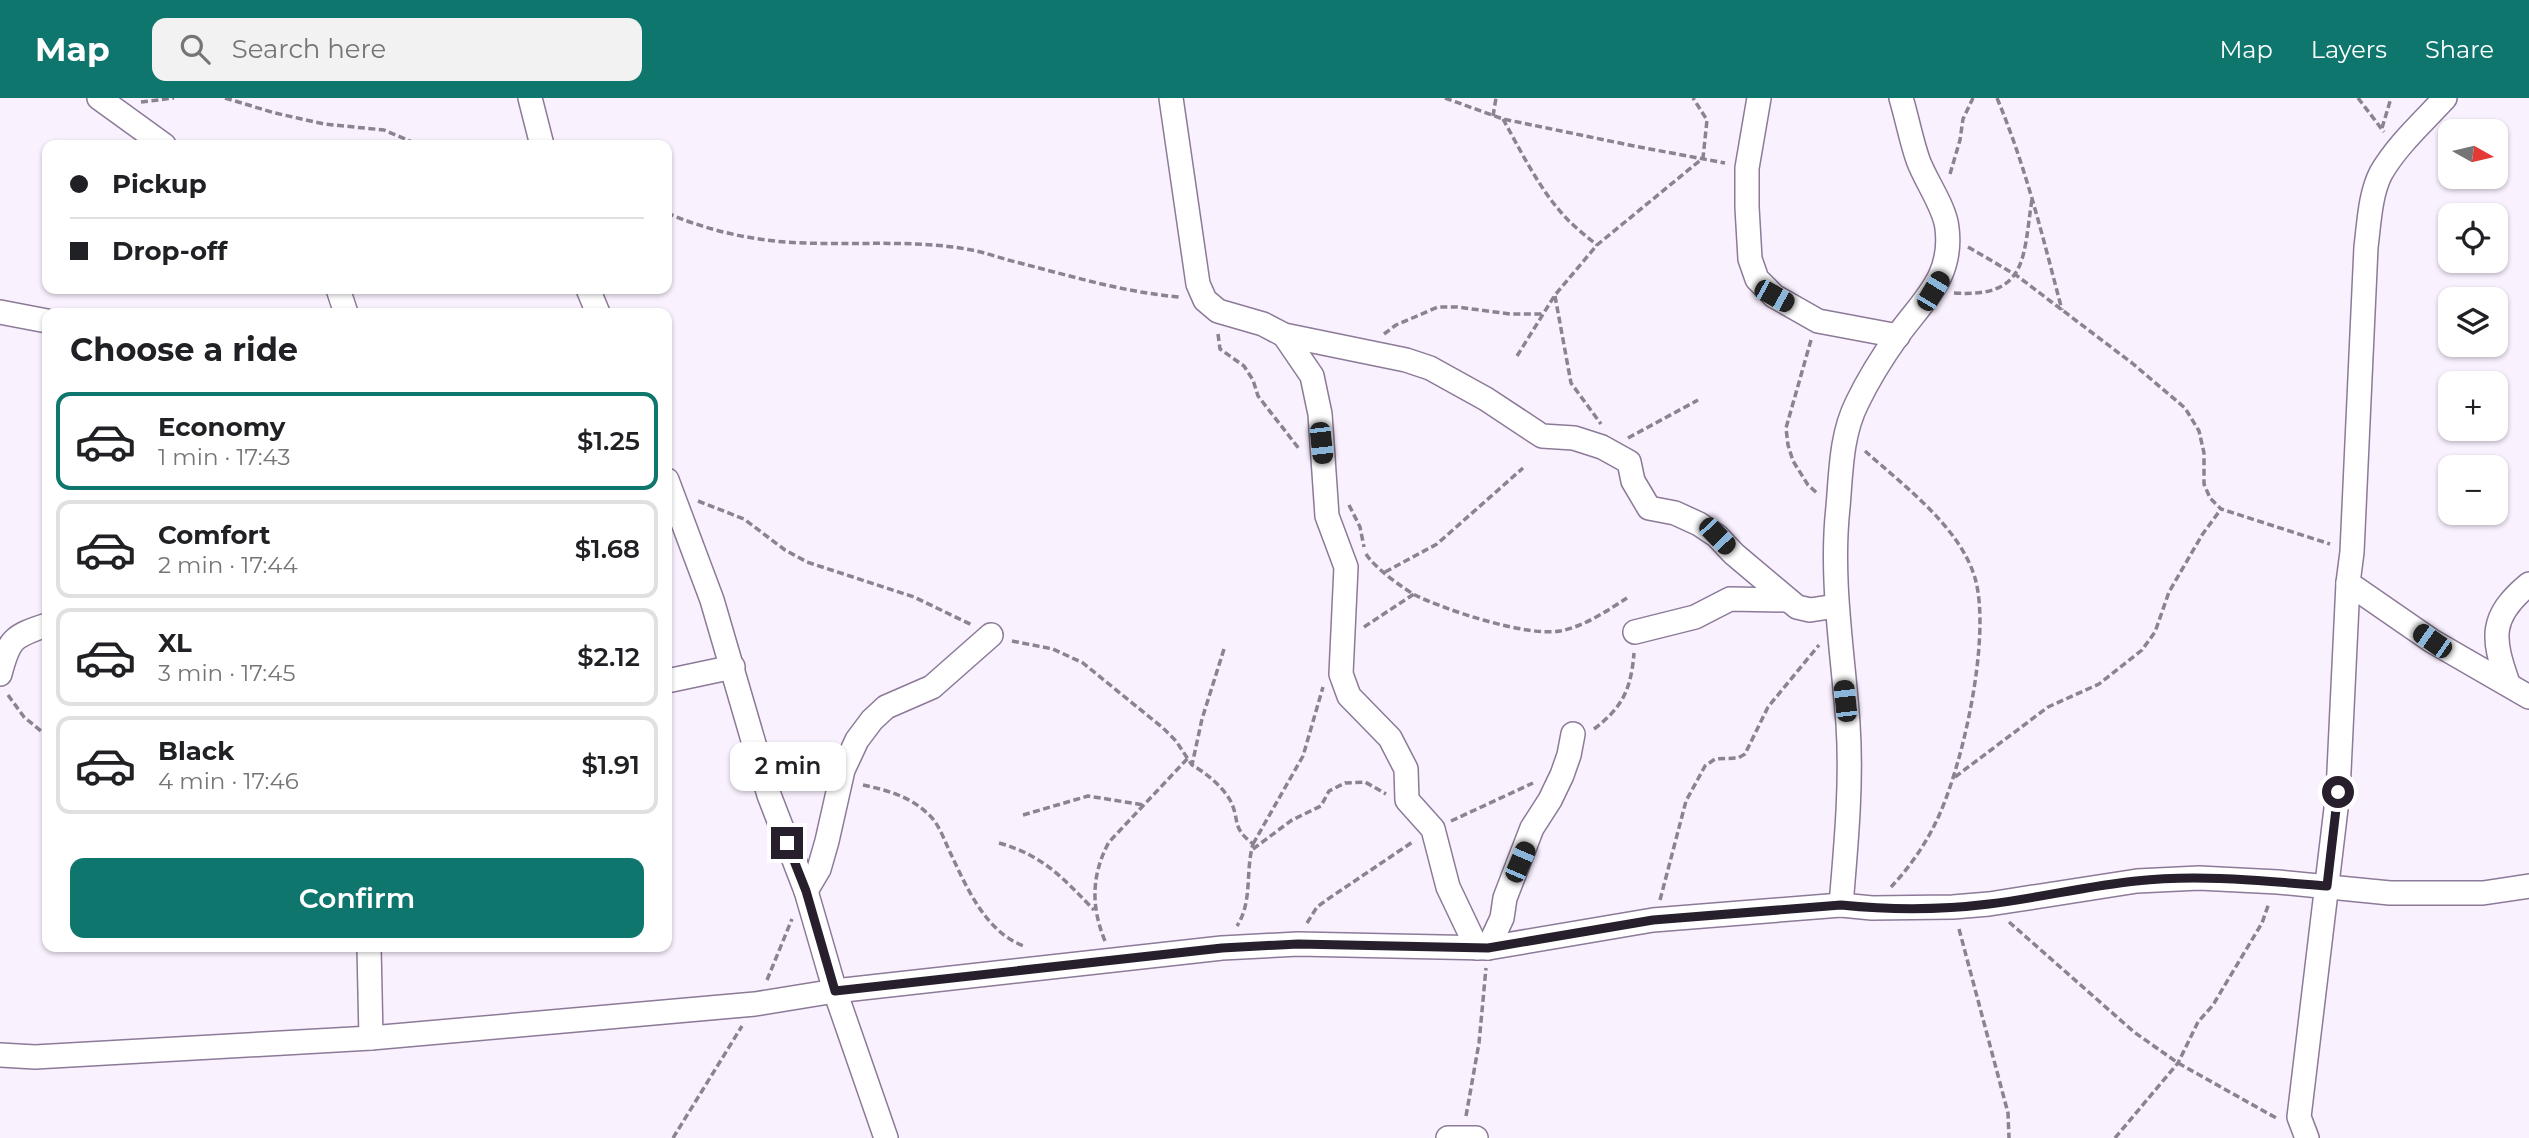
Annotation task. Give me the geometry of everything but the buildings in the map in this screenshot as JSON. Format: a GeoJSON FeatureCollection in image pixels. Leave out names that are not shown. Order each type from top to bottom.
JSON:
{"type":"FeatureCollection","features":[{"type":"Feature","properties":{"kind":"street"},"geometry":{"type":"LineString","coordinates":[[99,98],[156,140]]}},
{"type":"Feature","properties":{"kind":"street"},"geometry":{"type":"LineString","coordinates":[[530,98],[541,140]]}},
{"type":"Feature","properties":{"kind":"street"},"geometry":{"type":"LineString","coordinates":[[1171,98],[1194,265],[1198,284],[1212,305],[1284,335],[1406,360],[1430,368],[1486,399],[1542,436],[1574,438],[1602,447],[1629,462],[1633,481],[1649,508],[1675,513],[1717,536],[1797,607],[1837,616]]}},
{"type":"Feature","properties":{"kind":"street"},"geometry":{"type":"LineString","coordinates":[[1759,98],[1747,168],[1749,248],[1753,271],[1774,296],[1818,321],[1898,336]]}},
{"type":"Feature","properties":{"kind":"street"},"geometry":{"type":"LineString","coordinates":[[1841,905],[1847,821],[1848,726],[1837,616],[1837,513],[1845,433],[1857,403],[1898,336],[1933,291],[1947,260],[1943,216],[1918,160],[1901,98]]}},
{"type":"Feature","properties":{"kind":"street"},"geometry":{"type":"LineString","coordinates":[[2305,1136],[2299,1117],[2301,1096],[2338,792],[2366,247],[2380,174],[2395,152],[2445,98]]}},
{"type":"Feature","properties":{"kind":"street"},"geometry":{"type":"LineString","coordinates":[[0,312],[42,320]]}},
{"type":"Feature","properties":{"kind":"street"},"geometry":{"type":"LineString","coordinates":[[1284,335],[1312,376],[1320,414],[1327,516],[1346,568],[1345,625],[1340,674],[1349,696],[1390,738],[1406,769],[1407,800],[1433,830],[1448,887],[1483,948]]}},
{"type":"Feature","properties":{"kind":"street"},"geometry":{"type":"LineString","coordinates":[[672,494],[712,600],[768,795],[806,891],[835,991],[887,1138]]}},
{"type":"Feature","properties":{"kind":"street"},"geometry":{"type":"LineString","coordinates":[[2348,583],[2432,641],[2529,697]]}},
{"type":"Feature","properties":{"kind":"street"},"geometry":{"type":"LineString","coordinates":[[2508,684],[2497,650],[2498,622],[2513,598],[2529,584]]}},
{"type":"Feature","properties":{"kind":"street"},"geometry":{"type":"LineString","coordinates":[[1635,632],[1695,617],[1730,599],[1786,600]]}},
{"type":"Feature","properties":{"kind":"street"},"geometry":{"type":"LineString","coordinates":[[3,682],[6,650],[25,631],[42,626]]}},
{"type":"Feature","properties":{"kind":"street"},"geometry":{"type":"LineString","coordinates":[[806,891],[818,869],[827,841],[849,754],[872,720],[893,703],[941,680],[991,635]]}},
{"type":"Feature","properties":{"kind":"street"},"geometry":{"type":"LineString","coordinates":[[672,680],[733,667]]}},
{"type":"Feature","properties":{"kind":"street"},"geometry":{"type":"LineString","coordinates":[[1483,948],[1502,918],[1505,898],[1532,828],[1562,775],[1573,734]]}},
{"type":"Feature","properties":{"kind":"street"},"geometry":{"type":"LineString","coordinates":[[0,1055],[35,1057],[371,1038],[755,1004],[835,991],[1222,948],[1298,944],[1483,948],[1653,920],[1841,905],[1871,908],[1953,907],[2137,881],[2199,878],[2278,882],[2390,893],[2483,893],[2529,886]]}},
{"type":"Feature","properties":{"kind":"street"},"geometry":{"type":"LineString","coordinates":[[369,952],[371,1038]]}},
{"type":"Feature","properties":{"kind":"street"},"geometry":{"type":"LineString","coordinates":[[1448,1138],[1476,1138]]}},
{"type":"Feature","properties":{"kind":"path"},"geometry":{"type":"LineString","coordinates":[[225,98],[324,124],[384,131],[406,140]]}},
{"type":"Feature","properties":{"kind":"path"},"geometry":{"type":"LineString","coordinates":[[1445,98],[1493,116],[1747,168]]}},
{"type":"Feature","properties":{"kind":"path"},"geometry":{"type":"LineString","coordinates":[[1493,116],[1496,98]]}},
{"type":"Feature","properties":{"kind":"path"},"geometry":{"type":"LineString","coordinates":[[1517,356],[1555,295],[1597,245],[1703,158],[1707,120],[1693,98]]}},
{"type":"Feature","properties":{"kind":"path"},"geometry":{"type":"LineString","coordinates":[[1973,98],[1962,119],[1943,216],[1965,245],[2016,275],[2132,363],[2185,408],[2199,431],[2204,453],[2204,484],[2210,498],[2221,509],[2352,552]]}},
{"type":"Feature","properties":{"kind":"path"},"geometry":{"type":"LineString","coordinates":[[1997,98],[2013,136],[2032,197],[2062,311]]}},
{"type":"Feature","properties":{"kind":"path"},"geometry":{"type":"LineString","coordinates":[[2358,98],[2382,128],[2395,152]]}},
{"type":"Feature","properties":{"kind":"path"},"geometry":{"type":"LineString","coordinates":[[2382,128],[2391,98]]}},
{"type":"Feature","properties":{"kind":"path"},"geometry":{"type":"LineString","coordinates":[[1503,118],[1552,201],[1568,220],[1597,245]]}},
{"type":"Feature","properties":{"kind":"path"},"geometry":{"type":"LineString","coordinates":[[1933,291],[1979,295],[2004,285],[2016,275],[2023,259],[2032,197]]}},
{"type":"Feature","properties":{"kind":"path"},"geometry":{"type":"LineString","coordinates":[[672,215],[690,223],[748,238],[805,243],[933,245],[968,249],[1115,287],[1212,305],[1220,349],[1244,366],[1253,380],[1258,396],[1300,450]]}},
{"type":"Feature","properties":{"kind":"path"},"geometry":{"type":"LineString","coordinates":[[1555,295],[1571,383],[1605,431]]}},
{"type":"Feature","properties":{"kind":"path"},"geometry":{"type":"LineString","coordinates":[[1363,351],[1396,325],[1438,307],[1510,314],[1542,314]]}},
{"type":"Feature","properties":{"kind":"path"},"geometry":{"type":"LineString","coordinates":[[1818,321],[1786,428],[1787,445],[1793,461],[1808,485],[1837,513]]}},
{"type":"Feature","properties":{"kind":"path"},"geometry":{"type":"LineString","coordinates":[[1629,462],[1617,444],[1698,400]]}},
{"type":"Feature","properties":{"kind":"path"},"geometry":{"type":"LineString","coordinates":[[1845,433],[1925,505],[1959,545],[1975,578],[1980,610],[1979,655],[1954,778],[1934,827],[1905,873],[1871,908]]}},
{"type":"Feature","properties":{"kind":"path"},"geometry":{"type":"LineString","coordinates":[[1385,572],[1437,544],[1523,468]]}},
{"type":"Feature","properties":{"kind":"path"},"geometry":{"type":"LineString","coordinates":[[1324,477],[1353,510],[1360,527],[1364,551],[1374,564],[1414,594],[1465,614],[1534,631],[1559,631],[1603,613],[1627,598]]}},
{"type":"Feature","properties":{"kind":"path"},"geometry":{"type":"LineString","coordinates":[[672,487],[744,519],[785,550],[807,562],[915,597],[991,635],[1023,645],[1053,649],[1071,656],[1163,728],[1176,741],[1192,765],[1210,776],[1229,799],[1236,827],[1253,844]]}},
{"type":"Feature","properties":{"kind":"path"},"geometry":{"type":"LineString","coordinates":[[1954,778],[2048,707],[2099,684],[2142,650],[2155,632],[2169,592],[2202,535],[2221,509]]}},
{"type":"Feature","properties":{"kind":"path"},"geometry":{"type":"LineString","coordinates":[[1341,645],[1414,594]]}},
{"type":"Feature","properties":{"kind":"path"},"geometry":{"type":"LineString","coordinates":[[1653,920],[1667,879],[1686,801],[1704,766],[1715,759],[1738,758],[1745,754],[1768,707],[1812,653],[1837,616]]}},
{"type":"Feature","properties":{"kind":"path"},"geometry":{"type":"LineString","coordinates":[[1192,765],[1202,719],[1224,649]]}},
{"type":"Feature","properties":{"kind":"path"},"geometry":{"type":"LineString","coordinates":[[1573,734],[1587,735],[1608,719],[1625,697],[1632,672]]}},
{"type":"Feature","properties":{"kind":"path"},"geometry":{"type":"LineString","coordinates":[[1222,948],[1244,913],[1253,844],[1303,756],[1326,678]]}},
{"type":"Feature","properties":{"kind":"path"},"geometry":{"type":"LineString","coordinates":[[3,682],[24,717],[42,732]]}},
{"type":"Feature","properties":{"kind":"path"},"geometry":{"type":"LineString","coordinates":[[1113,961],[1096,912],[1094,889],[1102,856],[1109,842],[1188,758]]}},
{"type":"Feature","properties":{"kind":"path"},"geometry":{"type":"LineString","coordinates":[[841,779],[894,793],[927,812],[940,830],[981,910],[1005,938],[1026,947]]}},
{"type":"Feature","properties":{"kind":"path"},"geometry":{"type":"LineString","coordinates":[[1251,850],[1292,820],[1321,806],[1329,791],[1345,783],[1365,782],[1389,796]]}},
{"type":"Feature","properties":{"kind":"path"},"geometry":{"type":"LineString","coordinates":[[1023,815],[1088,796],[1144,805]]}},
{"type":"Feature","properties":{"kind":"path"},"geometry":{"type":"LineString","coordinates":[[999,844],[1021,849],[1038,859],[1068,881],[1096,912]]}},
{"type":"Feature","properties":{"kind":"path"},"geometry":{"type":"LineString","coordinates":[[2115,1138],[2178,1063],[2198,1021],[2213,1005],[2262,923],[2278,882]]}},
{"type":"Feature","properties":{"kind":"path"},"geometry":{"type":"LineString","coordinates":[[673,1138],[755,1004],[806,891]]}},
{"type":"Feature","properties":{"kind":"path"},"geometry":{"type":"LineString","coordinates":[[1989,904],[2134,1032],[2178,1063],[2305,1136]]}},
{"type":"Feature","properties":{"kind":"path"},"geometry":{"type":"LineString","coordinates":[[1953,907],[2002,1087],[2008,1113],[2009,1138]]}},
{"type":"Feature","properties":{"kind":"path"},"geometry":{"type":"LineString","coordinates":[[1462,1137],[1479,1043],[1483,948]]}},
{"type":"Feature","properties":{"kind":"route"},"geometry":{"type":"LineString","coordinates":[[787,843],[806,891],[835,991],[1222,948],[1298,944],[1488,948],[1653,920],[1841,905],[1871,908],[1953,907],[2137,881],[2199,878],[2327,886],[2338,792]]}}]}
